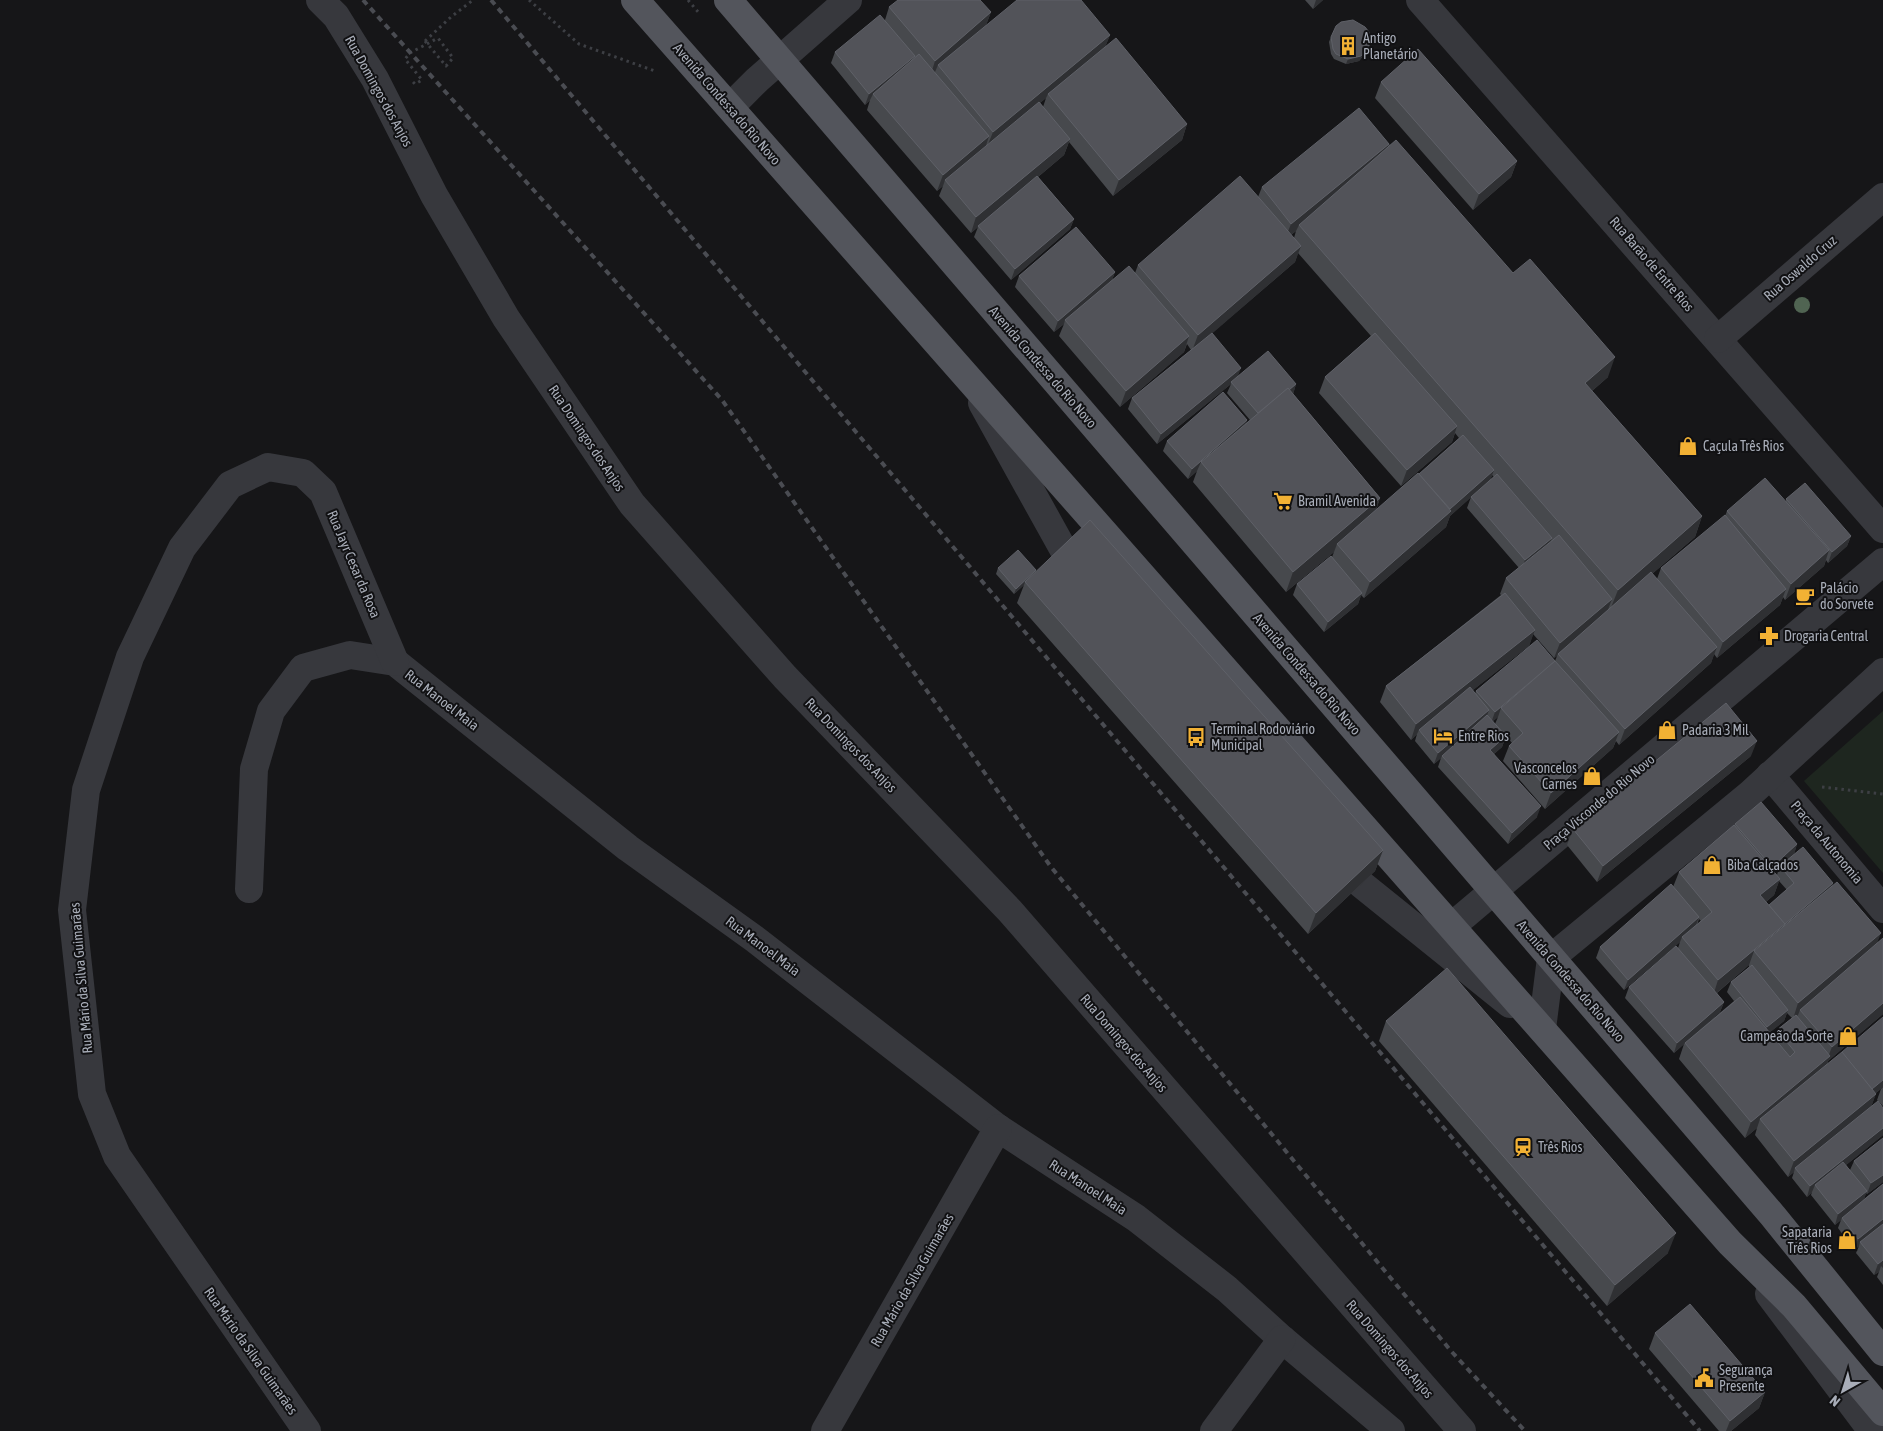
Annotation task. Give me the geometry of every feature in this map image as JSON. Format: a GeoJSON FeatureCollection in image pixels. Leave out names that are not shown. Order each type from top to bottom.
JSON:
{"type":"FeatureCollection","features":[{"type":"Feature","properties":{"kind":"main road","name":"Avenida Condessa do Rio Novo"},"geometry":{"type":"LineString","coordinates":[[635,0],[1730,1243],[1794,1306],[1883,1412]]}},
{"type":"Feature","properties":{"kind":"main road","name":"Avenida Condessa do Rio Novo"},"geometry":{"type":"LineString","coordinates":[[728,0],[1773,1216],[1883,1352]]}},
{"type":"Feature","properties":{"kind":"street","name":"Rua Domingos dos Anjos"},"geometry":{"type":"LineString","coordinates":[[320,0],[336,16],[375,79],[434,195],[506,318],[632,504],[785,677],[1010,911],[1462,1431]]}},
{"type":"Feature","properties":{"kind":"street"},"geometry":{"type":"LineString","coordinates":[[730,107],[779,60],[848,0]]}},
{"type":"Feature","properties":{"kind":"street","name":"Rua Barão de Entre Rios"},"geometry":{"type":"LineString","coordinates":[[1420,0],[1883,529]]}},
{"type":"Feature","properties":{"kind":"street","name":"Rua Oswaldo Cruz"},"geometry":{"type":"LineString","coordinates":[[1718,339],[1883,197]]}},
{"type":"Feature","properties":{"kind":"street"},"geometry":{"type":"LineString","coordinates":[[968,378],[1067,556]]}},
{"type":"Feature","properties":{"kind":"street","name":"Rua Mário da Silva Guimarães"},"geometry":{"type":"LineString","coordinates":[[303,473],[268,467],[230,485],[182,548],[130,657],[86,790],[72,910],[92,1094],[117,1156],[306,1431]]}},
{"type":"Feature","properties":{"kind":"street","name":"Rua Jayr Cesar da Rosa"},"geometry":{"type":"LineString","coordinates":[[303,473],[323,492],[395,662]]}},
{"type":"Feature","properties":{"kind":"street","name":"Praça Visconde do Rio Novo"},"geometry":{"type":"LineString","coordinates":[[1452,926],[1883,562]]}},
{"type":"Feature","properties":{"kind":"street","name":"Rua Manoel Maia"},"geometry":{"type":"LineString","coordinates":[[249,890],[254,769],[271,711],[303,668],[350,655],[395,662],[628,848],[756,940],[998,1128],[1136,1218],[1227,1289],[1282,1339],[1391,1431]]}},
{"type":"Feature","properties":{"kind":"street"},"geometry":{"type":"LineString","coordinates":[[1545,1032],[1551,958],[1750,794],[1883,672]]}},
{"type":"Feature","properties":{"kind":"street","name":"Praça da Autonomia"},"geometry":{"type":"LineString","coordinates":[[1770,775],[1883,909]]}},
{"type":"Feature","properties":{"kind":"street"},"geometry":{"type":"LineString","coordinates":[[1362,884],[1545,1032]]}},
{"type":"Feature","properties":{"kind":"street","name":"Rua Mário da Silva Guimarães"},"geometry":{"type":"LineString","coordinates":[[825,1431],[998,1128]]}},
{"type":"Feature","properties":{"kind":"street","name":"Avenida Condessa do Rio Novo"},"geometry":{"type":"LineString","coordinates":[[1730,1243],[1872,1431]]}},
{"type":"Feature","properties":{"kind":"street"},"geometry":{"type":"LineString","coordinates":[[1214,1431],[1282,1339]]}},
{"type":"Feature","properties":{"kind":"path"},"geometry":{"type":"LineString","coordinates":[[408,78],[415,84],[422,80],[406,60],[410,53],[438,38],[453,58],[446,66],[425,41],[451,17],[474,0]]}},
{"type":"Feature","properties":{"kind":"path"},"geometry":{"type":"LineString","coordinates":[[529,0],[579,44],[660,73]]}},
{"type":"Feature","properties":{"kind":"path"},"geometry":{"type":"LineString","coordinates":[[1814,786],[1883,794]]}},
{"type":"Feature","properties":{"kind":"shaded area"},"geometry":{"type":"Polygon","coordinates":[[[1883,711],[1883,873],[1804,781],[1883,711]]]}},
{"type":"Feature","properties":{"kind":"building"},"geometry":{"type":"Polygon","coordinates":[[[898,0],[980,0],[991,12],[935,61],[889,7],[898,0]]]}},
{"type":"Feature","properties":{"kind":"building"},"geometry":{"type":"Polygon","coordinates":[[[1017,0],[1081,0],[1110,35],[993,132],[938,65],[1017,0]]]}},
{"type":"Feature","properties":{"kind":"building"},"geometry":{"type":"Polygon","coordinates":[[[880,15],[915,56],[869,94],[835,52],[880,15]]]}},
{"type":"Feature","properties":{"kind":"building","name":"Antigo Planetário"},"geometry":{"type":"Polygon","coordinates":[[[1353,20],[1365,27],[1369,32],[1369,46],[1361,56],[1348,59],[1336,54],[1331,37],[1336,26],[1341,22],[1353,20]]]}},
{"type":"Feature","properties":{"kind":"building"},"geometry":{"type":"Polygon","coordinates":[[[1116,38],[1187,124],[1119,180],[1048,94],[1116,38]]]}},
{"type":"Feature","properties":{"kind":"building"},"geometry":{"type":"Polygon","coordinates":[[[1418,49],[1517,161],[1479,194],[1381,82],[1418,49]]]}},
{"type":"Feature","properties":{"kind":"building"},"geometry":{"type":"Polygon","coordinates":[[[919,54],[989,136],[943,175],[873,94],[919,54]]]}},
{"type":"Feature","properties":{"kind":"building"},"geometry":{"type":"Polygon","coordinates":[[[1039,102],[1070,139],[976,217],[945,180],[1039,102]]]}},
{"type":"Feature","properties":{"kind":"building"},"geometry":{"type":"Polygon","coordinates":[[[1359,108],[1389,144],[1291,224],[1262,187],[1359,108]]]}},
{"type":"Feature","properties":{"kind":"building"},"geometry":{"type":"Polygon","coordinates":[[[1396,140],[1513,273],[1530,259],[1615,357],[1585,383],[1702,516],[1618,590],[1299,225],[1396,140]]]}},
{"type":"Feature","properties":{"kind":"building"},"geometry":{"type":"Polygon","coordinates":[[[1037,176],[1074,219],[1015,269],[978,226],[1037,176]]]}},
{"type":"Feature","properties":{"kind":"building"},"geometry":{"type":"Polygon","coordinates":[[[1240,176],[1301,246],[1198,335],[1138,265],[1240,176]]]}},
{"type":"Feature","properties":{"kind":"building"},"geometry":{"type":"Polygon","coordinates":[[[1076,227],[1115,272],[1058,321],[1019,276],[1076,227]]]}},
{"type":"Feature","properties":{"kind":"building"},"geometry":{"type":"Polygon","coordinates":[[[1129,266],[1189,336],[1126,391],[1065,320],[1129,266]]]}},
{"type":"Feature","properties":{"kind":"building"},"geometry":{"type":"Polygon","coordinates":[[[1212,333],[1241,368],[1161,434],[1132,398],[1212,333]]]}},
{"type":"Feature","properties":{"kind":"building"},"geometry":{"type":"Polygon","coordinates":[[[1375,333],[1457,426],[1407,470],[1325,377],[1375,333]]]}},
{"type":"Feature","properties":{"kind":"building"},"geometry":{"type":"Polygon","coordinates":[[[1268,351],[1296,384],[1289,390],[1288,388],[1258,413],[1231,382],[1268,351]]]}},
{"type":"Feature","properties":{"kind":"building","name":"Bramil Avenida"},"geometry":{"type":"Polygon","coordinates":[[[1288,388],[1380,498],[1293,572],[1201,462],[1288,388]]]}},
{"type":"Feature","properties":{"kind":"building"},"geometry":{"type":"Polygon","coordinates":[[[1223,392],[1247,420],[1192,469],[1167,441],[1223,392]]]}},
{"type":"Feature","properties":{"kind":"building"},"geometry":{"type":"Polygon","coordinates":[[[1463,435],[1494,470],[1450,509],[1419,474],[1463,435]]]}},
{"type":"Feature","properties":{"kind":"building"},"geometry":{"type":"Polygon","coordinates":[[[1418,473],[1451,511],[1370,582],[1337,544],[1418,473]]]}},
{"type":"Feature","properties":{"kind":"building"},"geometry":{"type":"Polygon","coordinates":[[[1497,474],[1552,538],[1525,560],[1471,497],[1497,474]]]}},
{"type":"Feature","properties":{"kind":"building"},"geometry":{"type":"Polygon","coordinates":[[[1765,478],[1829,550],[1791,584],[1727,511],[1765,478]]]}},
{"type":"Feature","properties":{"kind":"building"},"geometry":{"type":"Polygon","coordinates":[[[1805,483],[1851,536],[1832,552],[1786,499],[1805,483]]]}},
{"type":"Feature","properties":{"kind":"building"},"geometry":{"type":"Polygon","coordinates":[[[1725,515],[1786,589],[1723,642],[1661,568],[1725,515]]]}},
{"type":"Feature","properties":{"kind":"building","name":"Terminal Rodoviário Municipal"},"geometry":{"type":"Polygon","coordinates":[[[1090,520],[1383,850],[1316,913],[1025,582],[1090,520]]]}},
{"type":"Feature","properties":{"kind":"building"},"geometry":{"type":"Polygon","coordinates":[[[1559,535],[1612,599],[1560,643],[1506,578],[1559,535]]]}},
{"type":"Feature","properties":{"kind":"building"},"geometry":{"type":"Polygon","coordinates":[[[1018,550],[1036,570],[1016,589],[998,568],[1018,550]]]}},
{"type":"Feature","properties":{"kind":"building"},"geometry":{"type":"Polygon","coordinates":[[[1331,556],[1362,593],[1328,622],[1297,584],[1331,556]]]}},
{"type":"Feature","properties":{"kind":"building"},"geometry":{"type":"Polygon","coordinates":[[[1651,572],[1717,647],[1625,729],[1558,654],[1651,572]]]}},
{"type":"Feature","properties":{"kind":"building"},"geometry":{"type":"Polygon","coordinates":[[[1505,593],[1535,630],[1416,724],[1386,686],[1505,593]]]}},
{"type":"Feature","properties":{"kind":"building"},"geometry":{"type":"Polygon","coordinates":[[[1537,640],[1555,661],[1495,712],[1476,691],[1537,640]]]}},
{"type":"Feature","properties":{"kind":"building"},"geometry":{"type":"Polygon","coordinates":[[[1555,661],[1619,732],[1551,793],[1509,746],[1523,733],[1501,708],[1555,661]]]}},
{"type":"Feature","properties":{"kind":"building"},"geometry":{"type":"Polygon","coordinates":[[[1470,687],[1489,710],[1438,753],[1419,730],[1470,687]]]}},
{"type":"Feature","properties":{"kind":"building"},"geometry":{"type":"Polygon","coordinates":[[[1726,703],[1757,741],[1603,866],[1573,829],[1726,703]]]}},
{"type":"Feature","properties":{"kind":"building"},"geometry":{"type":"Polygon","coordinates":[[[1487,715],[1506,736],[1490,750],[1541,806],[1512,833],[1442,756],[1487,715]]]}},
{"type":"Feature","properties":{"kind":"building"},"geometry":{"type":"Polygon","coordinates":[[[1761,802],[1797,844],[1772,867],[1735,824],[1761,802]]]}},
{"type":"Feature","properties":{"kind":"building"},"geometry":{"type":"Polygon","coordinates":[[[1734,825],[1780,879],[1760,895],[1785,924],[1718,980],[1682,937],[1712,912],[1679,872],[1734,825]]]}},
{"type":"Feature","properties":{"kind":"building"},"geometry":{"type":"Polygon","coordinates":[[[1803,847],[1833,883],[1785,924],[1769,905],[1794,883],[1780,866],[1803,847]]]}},
{"type":"Feature","properties":{"kind":"building"},"geometry":{"type":"Polygon","coordinates":[[[1837,882],[1881,933],[1798,1003],[1754,951],[1837,882]]]}},
{"type":"Feature","properties":{"kind":"building"},"geometry":{"type":"Polygon","coordinates":[[[1671,884],[1699,917],[1628,980],[1600,947],[1671,884]]]}},
{"type":"Feature","properties":{"kind":"building"},"geometry":{"type":"Polygon","coordinates":[[[1883,938],[1883,1003],[1832,1047],[1800,1010],[1883,938]]]}},
{"type":"Feature","properties":{"kind":"building"},"geometry":{"type":"Polygon","coordinates":[[[1676,946],[1724,1002],[1677,1043],[1629,987],[1676,946]]]}},
{"type":"Feature","properties":{"kind":"building"},"geometry":{"type":"Polygon","coordinates":[[[1752,965],[1788,1010],[1767,1027],[1731,982],[1752,965]]]}},
{"type":"Feature","properties":{"kind":"building","name":"Três Rios"},"geometry":{"type":"Polygon","coordinates":[[[1447,968],[1676,1233],[1615,1285],[1386,1021],[1447,968]]]}},
{"type":"Feature","properties":{"kind":"building"},"geometry":{"type":"Polygon","coordinates":[[[1740,997],[1790,1057],[1795,1052],[1777,1030],[1796,1015],[1830,1056],[1751,1122],[1685,1043],[1740,997]]]}},
{"type":"Feature","properties":{"kind":"building"},"geometry":{"type":"Polygon","coordinates":[[[1883,1017],[1883,1080],[1872,1089],[1842,1052],[1883,1017]]]}},
{"type":"Feature","properties":{"kind":"building"},"geometry":{"type":"Polygon","coordinates":[[[1842,1052],[1876,1094],[1794,1161],[1760,1119],[1842,1052]]]}},
{"type":"Feature","properties":{"kind":"building"},"geometry":{"type":"Polygon","coordinates":[[[1878,1101],[1883,1108],[1883,1128],[1810,1186],[1795,1168],[1878,1101]]]}},
{"type":"Feature","properties":{"kind":"building"},"geometry":{"type":"Polygon","coordinates":[[[1883,1138],[1883,1175],[1871,1183],[1854,1161],[1883,1138]]]}},
{"type":"Feature","properties":{"kind":"building"},"geometry":{"type":"Polygon","coordinates":[[[1843,1162],[1867,1191],[1838,1214],[1815,1185],[1843,1162]]]}},
{"type":"Feature","properties":{"kind":"building"},"geometry":{"type":"Polygon","coordinates":[[[1883,1184],[1883,1219],[1858,1239],[1842,1218],[1883,1184]]]}},
{"type":"Feature","properties":{"kind":"building"},"geometry":{"type":"Polygon","coordinates":[[[1883,1224],[1883,1260],[1878,1264],[1860,1242],[1883,1224]]]}},
{"type":"Feature","properties":{"kind":"building","name":"Segurança Presente"},"geometry":{"type":"Polygon","coordinates":[[[1690,1304],[1765,1392],[1730,1421],[1655,1333],[1690,1304]]]}},
{"type":"Feature","properties":{"kind":"railway"},"geometry":{"type":"LineString","coordinates":[[363,0],[722,400],[1051,867],[1451,1351],[1525,1431]]}},
{"type":"Feature","properties":{"kind":"railway"},"geometry":{"type":"LineString","coordinates":[[491,0],[1700,1431]]}},
{"type":"Feature","properties":{"kind":"place","name":"Antigo Planetário"},"geometry":{"type":"Point","coordinates":[1348,46]}},
{"type":"Feature","properties":{"kind":"place","name":"Caçula Três Rios"},"geometry":{"type":"Point","coordinates":[1688,446]}},
{"type":"Feature","properties":{"kind":"place","name":"Bramil Avenida"},"geometry":{"type":"Point","coordinates":[1283,501]}},
{"type":"Feature","properties":{"kind":"place","name":"Palácio do Sorvete"},"geometry":{"type":"Point","coordinates":[1805,596]}},
{"type":"Feature","properties":{"kind":"place","name":"Drogaria Central"},"geometry":{"type":"Point","coordinates":[1769,636]}},
{"type":"Feature","properties":{"kind":"place","name":"Padaria 3 Mil"},"geometry":{"type":"Point","coordinates":[1667,730]}},
{"type":"Feature","properties":{"kind":"place","name":"Entre Rios"},"geometry":{"type":"Point","coordinates":[1443,736]}},
{"type":"Feature","properties":{"kind":"place","name":"Terminal Rodoviário Municipal"},"geometry":{"type":"Point","coordinates":[1196,737]}},
{"type":"Feature","properties":{"kind":"place","name":"Vasconcelos Carnes"},"geometry":{"type":"Point","coordinates":[1592,776]}},
{"type":"Feature","properties":{"kind":"place","name":"Biba Calçados"},"geometry":{"type":"Point","coordinates":[1712,865]}},
{"type":"Feature","properties":{"kind":"place","name":"Campeão da Sorte"},"geometry":{"type":"Point","coordinates":[1848,1036]}},
{"type":"Feature","properties":{"kind":"place","name":"Três Rios"},"geometry":{"type":"Point","coordinates":[1523,1147]}},
{"type":"Feature","properties":{"kind":"place","name":"Sapataria Três Rios"},"geometry":{"type":"Point","coordinates":[1847,1240]}},
{"type":"Feature","properties":{"kind":"place","name":"Segurança Presente"},"geometry":{"type":"Point","coordinates":[1704,1378]}}]}
